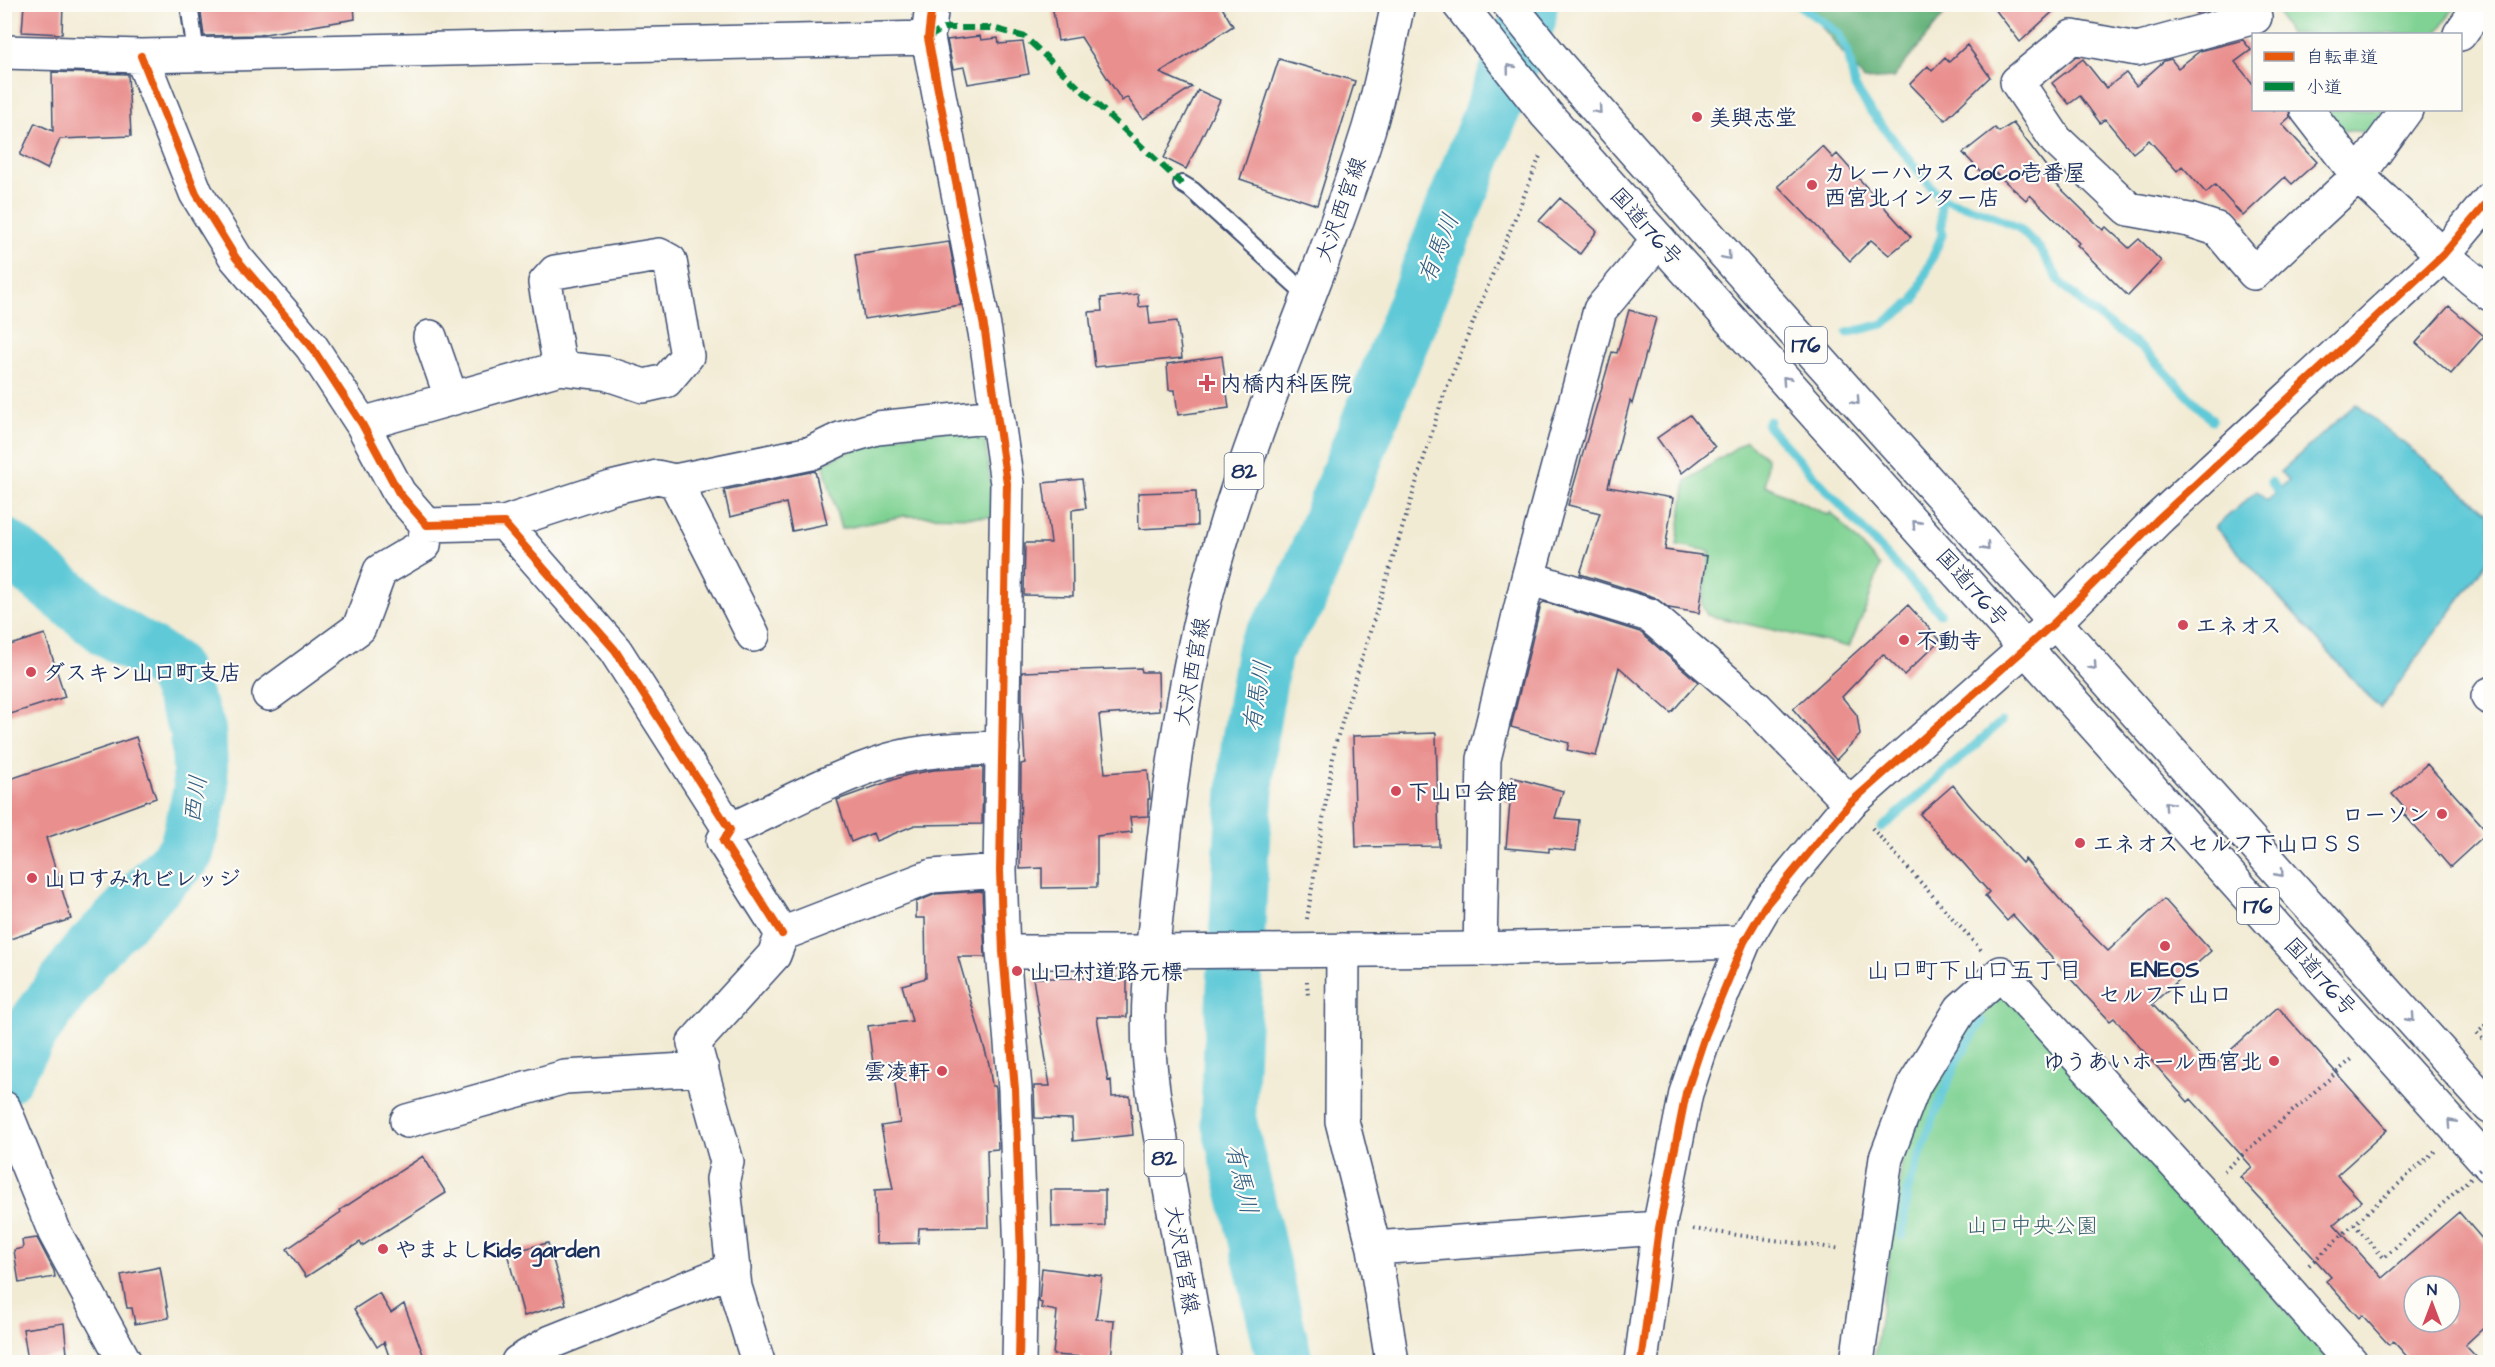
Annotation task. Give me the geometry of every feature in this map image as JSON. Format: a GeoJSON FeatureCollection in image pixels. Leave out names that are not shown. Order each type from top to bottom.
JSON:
{"type":"FeatureCollection","features":[{"type":"Feature","properties":{"kind":"main road"},"geometry":{"type":"LineString","coordinates":[[932,4],[928,38],[985,332],[1007,483],[1000,871],[1003,952],[1015,1089],[1021,1256],[1018,1362]]}},
{"type":"Feature","properties":{"kind":"main road","name":"大沢西宮線"},"geometry":{"type":"LineString","coordinates":[[1202,1362],[1153,1102],[1149,1047],[1165,952],[1164,840],[1179,732],[1209,584],[1222,536],[1369,126],[1398,4]]}},
{"type":"Feature","properties":{"kind":"main road","name":"国道176号"},"geometry":{"type":"LineString","coordinates":[[1459,4],[1546,114],[2490,1166]]}},
{"type":"Feature","properties":{"kind":"main road","name":"国道176号"},"geometry":{"type":"LineString","coordinates":[[1509,4],[1559,66],[2054,623],[2490,1107]]}},
{"type":"Feature","properties":{"kind":"main road"},"geometry":{"type":"LineString","coordinates":[[2461,33],[2481,4]]}},
{"type":"Feature","properties":{"kind":"main road"},"geometry":{"type":"LineString","coordinates":[[2257,19],[2138,49],[2072,37],[2017,82],[2056,140],[2129,209],[2189,220],[2217,229],[2254,273],[2358,176],[2405,111]]}},
{"type":"Feature","properties":{"kind":"main road"},"geometry":{"type":"LineString","coordinates":[[4,52],[141,56],[928,38]]}},
{"type":"Feature","properties":{"kind":"main road"},"geometry":{"type":"LineString","coordinates":[[141,56],[196,193],[236,258],[311,346],[362,424],[399,494],[427,525]]}},
{"type":"Feature","properties":{"kind":"main road"},"geometry":{"type":"LineString","coordinates":[[2308,111],[2358,176],[2490,294]]}},
{"type":"Feature","properties":{"kind":"main road"},"geometry":{"type":"LineString","coordinates":[[1641,1362],[1659,1228],[1686,1093],[1705,1036],[1744,942],[1765,906],[1850,803],[2025,646],[2054,623],[2157,520],[2444,255],[2490,199]]}},
{"type":"Feature","properties":{"kind":"main road"},"geometry":{"type":"LineString","coordinates":[[1480,949],[1484,759],[1528,578],[1600,310],[1659,240]]}},
{"type":"Feature","properties":{"kind":"main road"},"geometry":{"type":"LineString","coordinates":[[362,424],[560,368],[605,373],[644,386],[666,381],[687,356],[670,261],[659,255],[555,272],[545,283],[560,368]]}},
{"type":"Feature","properties":{"kind":"main road"},"geometry":{"type":"LineString","coordinates":[[430,337],[451,398]]}},
{"type":"Feature","properties":{"kind":"main road"},"geometry":{"type":"LineString","coordinates":[[427,525],[504,522],[611,488],[657,477],[675,481],[811,453],[840,440],[877,428],[997,416]]}},
{"type":"Feature","properties":{"kind":"main road"},"geometry":{"type":"LineString","coordinates":[[675,481],[753,635]]}},
{"type":"Feature","properties":{"kind":"main road"},"geometry":{"type":"LineString","coordinates":[[504,522],[615,650],[730,830]]}},
{"type":"Feature","properties":{"kind":"main road"},"geometry":{"type":"LineString","coordinates":[[269,694],[359,628],[380,571],[424,545],[427,525]]}},
{"type":"Feature","properties":{"kind":"main road"},"geometry":{"type":"LineString","coordinates":[[1528,578],[1649,615],[1757,708],[1850,803]]}},
{"type":"Feature","properties":{"kind":"main road"},"geometry":{"type":"LineString","coordinates":[[782,934],[723,841],[730,830],[830,784],[890,760],[940,750],[1003,748]]}},
{"type":"Feature","properties":{"kind":"main road"},"geometry":{"type":"LineString","coordinates":[[758,1362],[735,1287],[723,1179],[727,1162],[694,1043],[774,955],[782,934],[932,876],[1000,871]]}},
{"type":"Feature","properties":{"kind":"main road"},"geometry":{"type":"LineString","coordinates":[[1003,952],[1165,952],[1302,937],[1343,950],[1744,942]]}},
{"type":"Feature","properties":{"kind":"main road"},"geometry":{"type":"LineString","coordinates":[[1343,950],[1342,1121],[1374,1248],[1392,1362]]}},
{"type":"Feature","properties":{"kind":"main road"},"geometry":{"type":"LineString","coordinates":[[1857,1362],[1886,1158],[1914,1085],[1961,1009],[2001,973],[2201,1192],[2351,1362]]}},
{"type":"Feature","properties":{"kind":"main road"},"geometry":{"type":"LineString","coordinates":[[407,1121],[565,1077],[702,1069]]}},
{"type":"Feature","properties":{"kind":"main road"},"geometry":{"type":"LineString","coordinates":[[7,1113],[55,1233],[124,1362]]}},
{"type":"Feature","properties":{"kind":"main road"},"geometry":{"type":"LineString","coordinates":[[1374,1248],[1659,1228]]}},
{"type":"Feature","properties":{"kind":"main road"},"geometry":{"type":"LineString","coordinates":[[518,1362],[551,1342],[734,1269]]}},
{"type":"Feature","properties":{"kind":"lane"},"geometry":{"type":"LineString","coordinates":[[189,4],[196,54]]}},
{"type":"Feature","properties":{"kind":"lane"},"geometry":{"type":"LineString","coordinates":[[1182,184],[1200,197],[1308,297]]}},
{"type":"Feature","properties":{"kind":"path"},"geometry":{"type":"LineString","coordinates":[[1302,937],[1335,745],[1442,399],[1541,153]]}},
{"type":"Feature","properties":{"kind":"path"},"geometry":{"type":"LineString","coordinates":[[1850,803],[2001,973]]}},
{"type":"Feature","properties":{"kind":"path"},"geometry":{"type":"LineString","coordinates":[[2490,1025],[2489,1023],[2477,1033],[2490,1047]]}},
{"type":"Feature","properties":{"kind":"path"},"geometry":{"type":"LineString","coordinates":[[2201,1192],[2356,1056]]}},
{"type":"Feature","properties":{"kind":"path"},"geometry":{"type":"LineString","coordinates":[[2285,1288],[2440,1146]]}},
{"type":"Feature","properties":{"kind":"path"},"geometry":{"type":"LineString","coordinates":[[2354,1224],[2384,1258],[2490,1160]]}},
{"type":"Feature","properties":{"kind":"path"},"geometry":{"type":"LineString","coordinates":[[1693,1229],[1873,1254]]}},
{"type":"Feature","properties":{"kind":"green space"},"geometry":{"type":"Polygon","coordinates":[[[1805,5],[1952,5],[1893,78],[1864,80],[1805,5]]]}},
{"type":"Feature","properties":{"kind":"green space"},"geometry":{"type":"Polygon","coordinates":[[[2274,5],[2456,5],[2437,33],[2288,33],[2274,5]]]}},
{"type":"Feature","properties":{"kind":"green space"},"geometry":{"type":"Polygon","coordinates":[[[2328,111],[2383,111],[2369,132],[2337,130],[2328,111]]]}},
{"type":"Feature","properties":{"kind":"green space"},"geometry":{"type":"Polygon","coordinates":[[[983,426],[995,517],[904,516],[841,529],[823,463],[881,437],[983,426]]]}},
{"type":"Feature","properties":{"kind":"green space"},"geometry":{"type":"Polygon","coordinates":[[[1746,441],[1767,458],[1765,485],[1828,515],[1831,512],[1880,566],[1849,647],[1707,615],[1702,605],[1710,551],[1677,545],[1686,481],[1746,441]]]}},
{"type":"Feature","properties":{"kind":"green space","name":"山口中央公園"},"geometry":{"type":"Polygon","coordinates":[[[2002,987],[2331,1362],[1874,1362],[1903,1155],[1937,1071],[1977,1011],[2002,987]]]}},
{"type":"Feature","properties":{"kind":"water"},"geometry":{"type":"Polygon","coordinates":[[[2356,404],[2490,514],[2490,557],[2380,709],[2215,527],[2257,491],[2267,501],[2289,480],[2280,472],[2356,404]]]}},
{"type":"Feature","properties":{"kind":"building"},"geometry":{"type":"Polygon","coordinates":[[[24,4],[63,4],[62,34],[22,32],[24,4]]]}},
{"type":"Feature","properties":{"kind":"building"},"geometry":{"type":"Polygon","coordinates":[[[200,4],[354,4],[355,19],[259,35],[204,36],[200,4]]]}},
{"type":"Feature","properties":{"kind":"building"},"geometry":{"type":"Polygon","coordinates":[[[1052,4],[1220,4],[1233,26],[1160,73],[1192,87],[1143,119],[1127,97],[1122,101],[1081,37],[1058,41],[1052,4]]]}},
{"type":"Feature","properties":{"kind":"building"},"geometry":{"type":"Polygon","coordinates":[[[1991,4],[2061,4],[2020,42],[1991,4]]]}},
{"type":"Feature","properties":{"kind":"building"},"geometry":{"type":"Polygon","coordinates":[[[2192,4],[2217,4],[2219,7],[2196,13],[2192,4]]]}},
{"type":"Feature","properties":{"kind":"building"},"geometry":{"type":"Polygon","coordinates":[[[980,36],[981,40],[998,38],[999,44],[1023,42],[1029,74],[968,84],[964,67],[953,69],[947,40],[980,36]]]}},
{"type":"Feature","properties":{"kind":"building"},"geometry":{"type":"Polygon","coordinates":[[[2243,40],[2251,50],[2235,62],[2252,83],[2252,111],[2289,111],[2290,117],[2282,124],[2317,162],[2292,184],[2285,177],[2243,216],[2215,185],[2206,193],[2182,166],[2177,171],[2149,140],[2133,153],[2105,119],[2100,123],[2080,96],[2069,104],[2052,83],[2083,59],[2106,88],[2126,73],[2136,86],[2164,61],[2171,59],[2178,68],[2200,51],[2243,40]]]}},
{"type":"Feature","properties":{"kind":"building"},"geometry":{"type":"Polygon","coordinates":[[[1967,45],[1990,77],[1945,120],[1910,84],[1928,66],[1932,71],[1945,58],[1949,62],[1967,45]]]}},
{"type":"Feature","properties":{"kind":"building"},"geometry":{"type":"Polygon","coordinates":[[[1279,59],[1355,81],[1317,205],[1240,179],[1279,59]]]}},
{"type":"Feature","properties":{"kind":"building"},"geometry":{"type":"Polygon","coordinates":[[[52,72],[128,74],[131,136],[60,139],[47,169],[20,155],[35,123],[53,131],[52,72]]]}},
{"type":"Feature","properties":{"kind":"building"},"geometry":{"type":"Polygon","coordinates":[[[1198,90],[1220,100],[1186,169],[1164,158],[1198,90]]]}},
{"type":"Feature","properties":{"kind":"building"},"geometry":{"type":"Polygon","coordinates":[[[2013,123],[2051,173],[2048,176],[2103,230],[2106,227],[2129,248],[2139,239],[2161,261],[2128,296],[2030,195],[2026,200],[1992,170],[1985,176],[1963,153],[1995,128],[1999,132],[2013,123]]]}},
{"type":"Feature","properties":{"kind":"building"},"geometry":{"type":"Polygon","coordinates":[[[1822,146],[1833,158],[1837,154],[1911,237],[1889,255],[1871,240],[1850,261],[1778,186],[1822,146]]]}},
{"type":"Feature","properties":{"kind":"building"},"geometry":{"type":"Polygon","coordinates":[[[1560,198],[1597,231],[1580,254],[1539,221],[1560,198]]]}},
{"type":"Feature","properties":{"kind":"building"},"geometry":{"type":"Polygon","coordinates":[[[949,242],[961,305],[864,319],[855,255],[949,242]]]}},
{"type":"Feature","properties":{"kind":"building"},"geometry":{"type":"Polygon","coordinates":[[[1138,294],[1139,307],[1148,306],[1150,324],[1177,321],[1182,358],[1095,367],[1089,312],[1102,311],[1101,298],[1138,294]]]}},
{"type":"Feature","properties":{"kind":"building"},"geometry":{"type":"Polygon","coordinates":[[[2449,306],[2484,336],[2451,374],[2416,343],[2449,306]]]}},
{"type":"Feature","properties":{"kind":"building"},"geometry":{"type":"Polygon","coordinates":[[[1629,310],[1656,318],[1632,404],[1630,401],[1608,487],[1673,498],[1665,550],[1707,556],[1699,613],[1669,608],[1654,597],[1580,574],[1600,513],[1568,505],[1612,352],[1617,353],[1629,310]]]}},
{"type":"Feature","properties":{"kind":"building"},"geometry":{"type":"Polygon","coordinates":[[[1222,356],[1229,408],[1178,415],[1175,390],[1169,390],[1167,364],[1222,356]]]}},
{"type":"Feature","properties":{"kind":"building"},"geometry":{"type":"Polygon","coordinates":[[[1690,415],[1715,447],[1682,473],[1657,438],[1690,415]]]}},
{"type":"Feature","properties":{"kind":"building"},"geometry":{"type":"Polygon","coordinates":[[[815,471],[827,524],[792,531],[786,503],[730,517],[724,490],[815,471]]]}},
{"type":"Feature","properties":{"kind":"building"},"geometry":{"type":"Polygon","coordinates":[[[1082,479],[1086,508],[1072,510],[1073,596],[1024,595],[1025,543],[1051,543],[1043,483],[1082,479]]]}},
{"type":"Feature","properties":{"kind":"building"},"geometry":{"type":"Polygon","coordinates":[[[1196,491],[1197,526],[1139,529],[1138,493],[1196,491]]]}},
{"type":"Feature","properties":{"kind":"building"},"geometry":{"type":"Polygon","coordinates":[[[1544,602],[1640,632],[1698,682],[1671,713],[1619,667],[1596,756],[1567,750],[1569,743],[1511,727],[1541,604],[1544,602]]]}},
{"type":"Feature","properties":{"kind":"building"},"geometry":{"type":"Polygon","coordinates":[[[1908,605],[1940,640],[1904,675],[1883,654],[1842,697],[1857,715],[1860,735],[1836,760],[1793,709],[1908,605]]]}},
{"type":"Feature","properties":{"kind":"building","name":"ダスキン山口町支店"},"geometry":{"type":"Polygon","coordinates":[[[45,634],[65,697],[4,716],[4,647],[45,634]]]}},
{"type":"Feature","properties":{"kind":"building"},"geometry":{"type":"Polygon","coordinates":[[[1141,668],[1142,672],[1158,672],[1159,711],[1099,715],[1105,773],[1148,770],[1150,799],[1148,799],[1148,816],[1130,817],[1132,832],[1097,836],[1097,887],[1042,888],[1042,868],[1020,869],[1021,764],[1025,763],[1022,672],[1141,668]]]}},
{"type":"Feature","properties":{"kind":"building","name":"下山口会館"},"geometry":{"type":"Polygon","coordinates":[[[1436,733],[1439,846],[1356,847],[1353,736],[1436,733]]]}},
{"type":"Feature","properties":{"kind":"building","name":"山口すみれビレッジ"},"geometry":{"type":"Polygon","coordinates":[[[136,737],[156,798],[46,838],[71,919],[4,941],[4,781],[136,737]]]}},
{"type":"Feature","properties":{"kind":"building"},"geometry":{"type":"Polygon","coordinates":[[[2427,764],[2488,832],[2450,867],[2403,813],[2406,810],[2392,794],[2427,764]]]}},
{"type":"Feature","properties":{"kind":"building"},"geometry":{"type":"Polygon","coordinates":[[[983,767],[982,824],[915,825],[876,841],[873,833],[851,842],[837,800],[907,775],[934,770],[983,767]]]}},
{"type":"Feature","properties":{"kind":"building"},"geometry":{"type":"Polygon","coordinates":[[[1512,777],[1563,791],[1555,818],[1579,820],[1576,851],[1549,848],[1549,852],[1506,848],[1510,803],[1505,802],[1512,777]]]}},
{"type":"Feature","properties":{"kind":"building"},"geometry":{"type":"Polygon","coordinates":[[[1953,785],[2022,863],[2025,859],[2081,924],[2108,951],[2164,899],[2211,951],[2152,1004],[2211,1068],[2278,1007],[2387,1130],[2337,1175],[2361,1201],[2334,1224],[2382,1278],[2459,1212],[2490,1248],[2490,1322],[2465,1345],[2481,1362],[2412,1362],[2393,1341],[2389,1345],[2362,1315],[2359,1318],[2326,1281],[2331,1277],[2240,1177],[2252,1167],[2191,1099],[2188,1102],[2114,1018],[2110,1021],[2087,997],[2013,915],[2007,921],[1985,896],[1989,892],[1920,814],[1953,785]]]}},
{"type":"Feature","properties":{"kind":"building"},"geometry":{"type":"Polygon","coordinates":[[[982,891],[985,957],[958,957],[989,1064],[992,1086],[996,1089],[998,1149],[987,1150],[989,1227],[919,1228],[918,1243],[876,1244],[875,1190],[893,1189],[881,1126],[900,1123],[892,1061],[873,1063],[868,1026],[912,1021],[902,985],[926,978],[925,918],[916,918],[916,902],[936,894],[982,891]]]}},
{"type":"Feature","properties":{"kind":"building"},"geometry":{"type":"Polygon","coordinates":[[[1033,978],[1127,978],[1127,1017],[1097,1017],[1108,1081],[1111,1080],[1112,1097],[1130,1096],[1133,1135],[1073,1141],[1072,1119],[1035,1118],[1034,1086],[1050,1086],[1033,978]]]}},
{"type":"Feature","properties":{"kind":"building"},"geometry":{"type":"Polygon","coordinates":[[[423,1156],[446,1193],[362,1246],[360,1242],[306,1277],[287,1249],[341,1212],[340,1210],[423,1156]]]}},
{"type":"Feature","properties":{"kind":"building"},"geometry":{"type":"Polygon","coordinates":[[[1051,1190],[1105,1190],[1105,1226],[1052,1227],[1051,1190]]]}},
{"type":"Feature","properties":{"kind":"building"},"geometry":{"type":"Polygon","coordinates":[[[37,1238],[55,1277],[19,1283],[14,1250],[23,1248],[22,1240],[37,1238]]]}},
{"type":"Feature","properties":{"kind":"building"},"geometry":{"type":"Polygon","coordinates":[[[548,1243],[566,1304],[524,1316],[507,1253],[548,1243]]]}},
{"type":"Feature","properties":{"kind":"building"},"geometry":{"type":"Polygon","coordinates":[[[160,1267],[169,1318],[135,1324],[132,1308],[127,1308],[121,1275],[160,1267]]]}},
{"type":"Feature","properties":{"kind":"building"},"geometry":{"type":"Polygon","coordinates":[[[1042,1268],[1102,1276],[1096,1319],[1114,1320],[1111,1362],[1083,1362],[1083,1357],[1053,1355],[1057,1311],[1041,1308],[1042,1303],[1039,1302],[1042,1268]]]}},
{"type":"Feature","properties":{"kind":"building"},"geometry":{"type":"Polygon","coordinates":[[[379,1293],[391,1313],[404,1304],[426,1362],[391,1362],[384,1342],[377,1347],[354,1309],[379,1293]]]}},
{"type":"Feature","properties":{"kind":"building"},"geometry":{"type":"Polygon","coordinates":[[[64,1323],[67,1354],[28,1361],[23,1329],[64,1323]]]}},
{"type":"Feature","properties":{"kind":"waterway","name":"有馬川"},"geometry":{"type":"LineString","coordinates":[[1285,1362],[1228,1118],[1249,742],[1265,648],[1298,601],[1528,20],[1530,4]]}},
{"type":"Feature","properties":{"kind":"waterway"},"geometry":{"type":"LineString","coordinates":[[1798,4],[1838,33],[1848,52],[1855,87],[1872,113],[1940,198],[1942,235],[1914,301],[1883,324],[1847,333]]}},
{"type":"Feature","properties":{"kind":"waterway"},"geometry":{"type":"LineString","coordinates":[[1940,198],[1983,211],[2019,228],[2040,249],[2060,282],[2090,310],[2146,352],[2212,420]]}},
{"type":"Feature","properties":{"kind":"waterway"},"geometry":{"type":"LineString","coordinates":[[1769,421],[1767,425],[1940,613]]}},
{"type":"Feature","properties":{"kind":"waterway"},"geometry":{"type":"LineString","coordinates":[[2271,482],[2278,490]]}},
{"type":"Feature","properties":{"kind":"waterway","name":"西川"},"geometry":{"type":"LineString","coordinates":[[4,546],[108,629],[171,667],[198,730],[201,790],[186,852],[87,954],[31,1031],[4,1077]]}},
{"type":"Feature","properties":{"kind":"waterway"},"geometry":{"type":"LineString","coordinates":[[1882,828],[2001,722]]}},
{"type":"Feature","properties":{"kind":"waterway"},"geometry":{"type":"LineString","coordinates":[[1902,1236],[1907,1192],[1932,1121],[1957,1060],[1982,1021]]}},
{"type":"Feature","properties":{"kind":"marked path"},"geometry":{"type":"LineString","coordinates":[[928,38],[944,28],[993,28],[1025,37],[1182,184]]}},
{"type":"Feature","properties":{"kind":"cycle path"},"geometry":{"type":"LineString","coordinates":[[932,4],[928,38],[985,332],[1007,483],[1000,871],[1003,952],[1015,1089],[1021,1256],[1019,1362]]}},
{"type":"Feature","properties":{"kind":"cycle path"},"geometry":{"type":"LineString","coordinates":[[141,56],[196,193],[236,258],[311,346],[362,424],[399,493],[427,525],[504,523],[615,650],[730,830],[723,841],[782,934]]}},
{"type":"Feature","properties":{"kind":"cycle path"},"geometry":{"type":"LineString","coordinates":[[1641,1362],[1659,1228],[1686,1093],[1705,1036],[1744,942],[1765,906],[1850,803],[2054,623],[2157,520],[2443,255],[2490,199]]}},
{"type":"Feature","properties":{"kind":"place","name":"美與志堂"},"geometry":{"type":"Point","coordinates":[1697,117]}},
{"type":"Feature","properties":{"kind":"place","name":"カレーハウス CoCo壱番屋 西宮北インター店"},"geometry":{"type":"Point","coordinates":[1812,185]}},
{"type":"Feature","properties":{"kind":"place","name":"内橋内科医院"},"geometry":{"type":"Point","coordinates":[1207,383]}},
{"type":"Feature","properties":{"kind":"place","name":"エネオス"},"geometry":{"type":"Point","coordinates":[2183,625]}},
{"type":"Feature","properties":{"kind":"place","name":"不動寺"},"geometry":{"type":"Point","coordinates":[1904,640]}},
{"type":"Feature","properties":{"kind":"place","name":"ダスキン山口町支店"},"geometry":{"type":"Point","coordinates":[31,672]}},
{"type":"Feature","properties":{"kind":"place","name":"下山口会館"},"geometry":{"type":"Point","coordinates":[1396,791]}},
{"type":"Feature","properties":{"kind":"place","name":"ローソン"},"geometry":{"type":"Point","coordinates":[2442,814]}},
{"type":"Feature","properties":{"kind":"place","name":"エネオス セルフ下山口ＳＳ"},"geometry":{"type":"Point","coordinates":[2080,843]}},
{"type":"Feature","properties":{"kind":"place","name":"山口すみれビレッジ"},"geometry":{"type":"Point","coordinates":[32,878]}},
{"type":"Feature","properties":{"kind":"place","name":"ENEOS セルフ下山口"},"geometry":{"type":"Point","coordinates":[2165,946]}},
{"type":"Feature","properties":{"kind":"place","name":"山口村道路元標"},"geometry":{"type":"Point","coordinates":[1017,971]}},
{"type":"Feature","properties":{"kind":"place","name":"ゆうあいホール西宮北"},"geometry":{"type":"Point","coordinates":[2274,1061]}},
{"type":"Feature","properties":{"kind":"place","name":"雲凌軒"},"geometry":{"type":"Point","coordinates":[942,1071]}},
{"type":"Feature","properties":{"kind":"place","name":"やまよしKids garden"},"geometry":{"type":"Point","coordinates":[383,1249]}},
{"type":"Feature","properties":{"kind":"district","name":"山口町下山口五丁目"},"geometry":{"type":"Point","coordinates":[1974,970]}}]}
